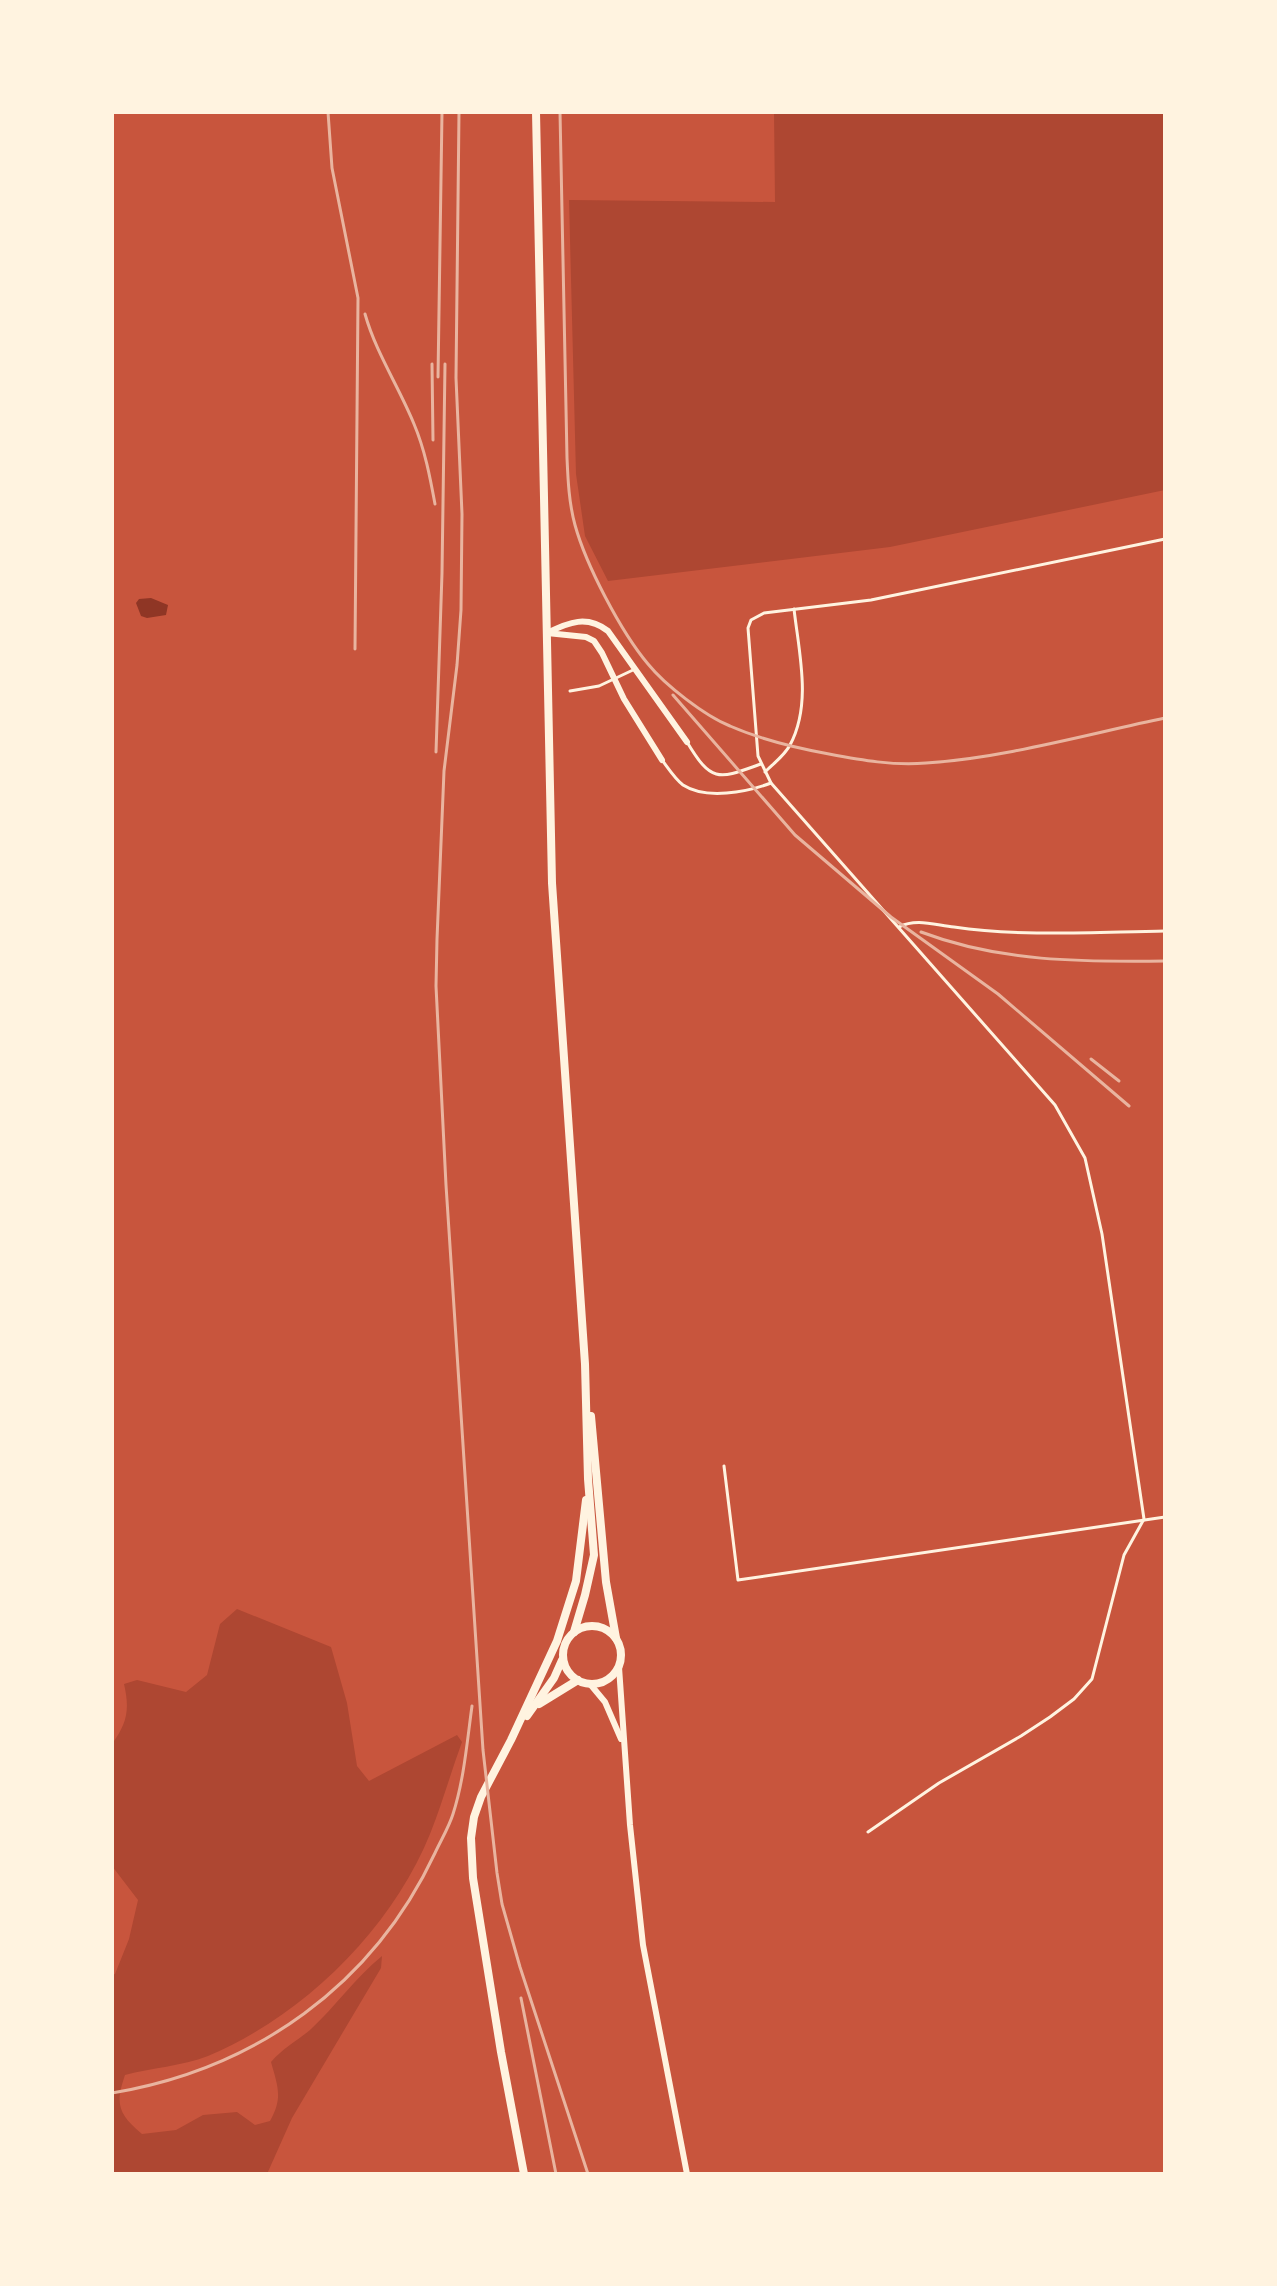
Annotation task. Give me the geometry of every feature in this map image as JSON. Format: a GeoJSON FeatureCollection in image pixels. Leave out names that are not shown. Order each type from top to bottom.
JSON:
{"type":"FeatureCollection","features":[{"type":"Feature","properties":{"kind":"street"},"geometry":{"type":"LineString","coordinates":[[511,1740],[554,1678],[566,1642],[574,1632],[594,1555],[588,1479],[585,1364],[552,883],[536,112]]}},
{"type":"Feature","properties":{"kind":"street"},"geometry":{"type":"LineString","coordinates":[[547,633],[571,622],[588,621],[600,625],[614,638],[687,742]]}},
{"type":"Feature","properties":{"kind":"street"},"geometry":{"type":"LineString","coordinates":[[547,633],[586,637],[594,641],[614,681],[662,760]]}},
{"type":"Feature","properties":{"kind":"street"},"geometry":{"type":"LineString","coordinates":[[585,1364],[599,1479],[606,1582],[622,1655],[619,1667],[624,1747],[643,1945],[687,2174]]}},
{"type":"Feature","properties":{"kind":"street"},"geometry":{"type":"LineString","coordinates":[[524,2174],[476,1894],[471,1838],[481,1797],[557,1641],[576,1581],[588,1479]]}},
{"type":"Feature","properties":{"kind":"street"},"geometry":{"type":"LineString","coordinates":[[574,1632],[595,1626],[608,1630],[616,1638]]}},
{"type":"Feature","properties":{"kind":"street"},"geometry":{"type":"LineString","coordinates":[[563,1655],[567,1670],[578,1680],[590,1684],[605,1702],[614,1717],[624,1747]]}},
{"type":"Feature","properties":{"kind":"street"},"geometry":{"type":"LineString","coordinates":[[590,1684],[608,1679],[619,1667]]}},
{"type":"Feature","properties":{"kind":"street"},"geometry":{"type":"LineString","coordinates":[[529,1712],[547,1697],[578,1680]]}},
{"type":"Feature","properties":{"kind":"lane"},"geometry":{"type":"LineString","coordinates":[[868,1832],[939,1783],[1021,1736],[1074,1699],[1092,1679],[1124,1555],[1144,1519],[1104,1242],[1085,1158],[1055,1105],[771,783],[761,764],[755,735],[748,628],[751,620],[764,613],[871,600],[1165,539]]}},
{"type":"Feature","properties":{"kind":"lane"},"geometry":{"type":"LineString","coordinates":[[765,773],[790,746],[801,719],[803,680],[794,609]]}},
{"type":"Feature","properties":{"kind":"lane"},"geometry":{"type":"LineString","coordinates":[[570,691],[614,681],[635,669]]}},
{"type":"Feature","properties":{"kind":"lane"},"geometry":{"type":"LineString","coordinates":[[687,742],[700,764],[717,775],[729,775],[761,764]]}},
{"type":"Feature","properties":{"kind":"lane"},"geometry":{"type":"LineString","coordinates":[[662,760],[683,785],[698,790],[743,791],[771,783]]}},
{"type":"Feature","properties":{"kind":"lane"},"geometry":{"type":"LineString","coordinates":[[899,927],[908,922],[917,922],[1024,932],[1165,931]]}},
{"type":"Feature","properties":{"kind":"lane"},"geometry":{"type":"LineString","coordinates":[[724,1466],[738,1580],[1165,1517]]}},
{"type":"Feature","properties":{"kind":"shaded area"},"geometry":{"type":"Polygon","coordinates":[[[774,112],[1165,112],[1165,490],[890,547],[608,581],[585,536],[576,474],[569,200],[775,202],[774,112]]]}},
{"type":"Feature","properties":{"kind":"shaded area"},"geometry":{"type":"Polygon","coordinates":[[[151,598],[168,605],[166,615],[141,616],[136,603],[139,599],[151,598]]]}},
{"type":"Feature","properties":{"kind":"shaded area"},"geometry":{"type":"Polygon","coordinates":[[[237,1609],[331,1647],[347,1703],[357,1766],[369,1781],[457,1735],[462,1742],[430,1834],[413,1869],[368,1936],[340,1966],[277,2018],[243,2039],[208,2056],[125,2075],[120,2094],[121,2108],[142,2134],[176,2130],[203,2115],[237,2112],[255,2125],[270,2121],[277,2106],[278,2092],[271,2062],[310,2030],[382,1956],[381,1968],[292,2118],[267,2174],[112,2174],[112,1975],[129,1939],[138,1900],[112,1866],[112,1744],[126,1716],[124,1684],[137,1680],[186,1692],[207,1675],[220,1624],[237,1609]]]}},
{"type":"Feature","properties":{"kind":"railway"},"geometry":{"type":"LineString","coordinates":[[328,112],[332,168],[358,298],[355,649]]}},
{"type":"Feature","properties":{"kind":"railway"},"geometry":{"type":"LineString","coordinates":[[438,377],[442,112]]}},
{"type":"Feature","properties":{"kind":"railway"},"geometry":{"type":"LineString","coordinates":[[459,112],[456,378],[462,514],[461,610],[444,771],[436,986],[446,1185],[483,1750],[497,1873],[502,1904],[520,1967],[588,2174]]}},
{"type":"Feature","properties":{"kind":"railway"},"geometry":{"type":"LineString","coordinates":[[560,112],[567,458],[571,508],[580,541],[606,598],[655,672],[698,708],[742,731],[804,749],[890,763],[914,764],[985,756],[1165,718]]}},
{"type":"Feature","properties":{"kind":"railway"},"geometry":{"type":"LineString","coordinates":[[365,314],[418,434],[435,504]]}},
{"type":"Feature","properties":{"kind":"railway"},"geometry":{"type":"LineString","coordinates":[[432,364],[433,440]]}},
{"type":"Feature","properties":{"kind":"railway"},"geometry":{"type":"LineString","coordinates":[[436,752],[445,364]]}},
{"type":"Feature","properties":{"kind":"railway"},"geometry":{"type":"LineString","coordinates":[[673,695],[795,835],[891,917],[998,994],[1129,1106]]}},
{"type":"Feature","properties":{"kind":"railway"},"geometry":{"type":"LineString","coordinates":[[921,932],[1011,955],[1072,960],[1165,961]]}},
{"type":"Feature","properties":{"kind":"railway"},"geometry":{"type":"LineString","coordinates":[[1091,1059],[1119,1081]]}},
{"type":"Feature","properties":{"kind":"railway"},"geometry":{"type":"LineString","coordinates":[[112,2093],[165,2081],[214,2064],[261,2041],[304,2014],[344,1981],[379,1943],[409,1900],[447,1829],[460,1788],[472,1706]]}},
{"type":"Feature","properties":{"kind":"railway"},"geometry":{"type":"LineString","coordinates":[[521,1998],[556,2174]]}}]}
